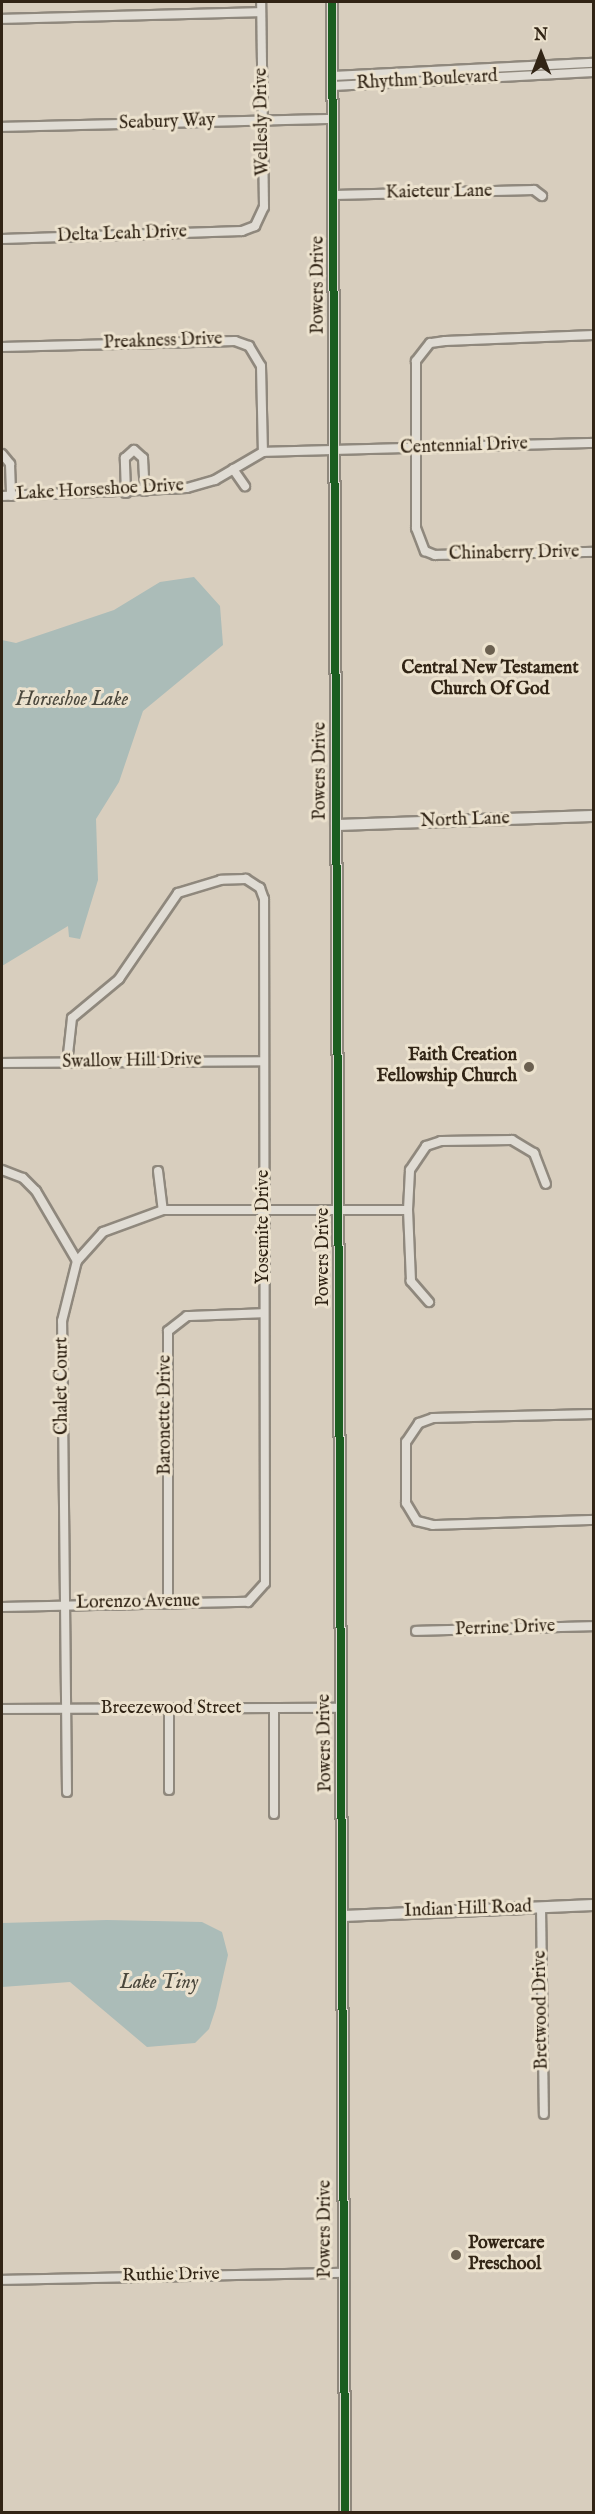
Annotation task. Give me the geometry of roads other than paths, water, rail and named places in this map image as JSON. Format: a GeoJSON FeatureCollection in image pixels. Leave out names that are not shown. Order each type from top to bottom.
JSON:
{"type":"FeatureCollection","features":[{"type":"Feature","properties":{"kind":"street","name":"Wellesly Drive"},"geometry":{"type":"LineString","coordinates":[[242,231],[255,226],[264,207],[261,2]]}},
{"type":"Feature","properties":{"kind":"street","name":"Powers Drive"},"geometry":{"type":"LineString","coordinates":[[332,2],[343,1916],[340,2273],[345,2512]]}},
{"type":"Feature","properties":{"kind":"street"},"geometry":{"type":"LineString","coordinates":[[2,20],[261,12]]}},
{"type":"Feature","properties":{"kind":"street","name":"Rhythm Boulevard"},"geometry":{"type":"LineString","coordinates":[[333,81],[594,63]]}},
{"type":"Feature","properties":{"kind":"street","name":"Rhythm Boulevard"},"geometry":{"type":"LineString","coordinates":[[333,81],[594,72]]}},
{"type":"Feature","properties":{"kind":"street","name":"Seabury Way"},"geometry":{"type":"LineString","coordinates":[[2,127],[333,119]]}},
{"type":"Feature","properties":{"kind":"street","name":"Kaieteur Lane"},"geometry":{"type":"LineString","coordinates":[[334,195],[534,190],[542,196]]}},
{"type":"Feature","properties":{"kind":"street","name":"Delta Leah Drive"},"geometry":{"type":"LineString","coordinates":[[2,239],[242,231]]}},
{"type":"Feature","properties":{"kind":"street"},"geometry":{"type":"LineString","coordinates":[[416,448],[416,361],[430,343],[594,335]]}},
{"type":"Feature","properties":{"kind":"street","name":"Preakness Drive"},"geometry":{"type":"LineString","coordinates":[[2,347],[235,341],[249,346],[261,366],[263,452]]}},
{"type":"Feature","properties":{"kind":"street","name":"Centennial Drive"},"geometry":{"type":"LineString","coordinates":[[334,450],[594,443]]}},
{"type":"Feature","properties":{"kind":"street","name":"Chinaberry Drive"},"geometry":{"type":"LineString","coordinates":[[416,448],[418,543],[435,555],[594,552]]}},
{"type":"Feature","properties":{"kind":"street"},"geometry":{"type":"LineString","coordinates":[[126,493],[125,458],[134,450],[143,458],[145,491]]}},
{"type":"Feature","properties":{"kind":"street","name":"Lake Horseshoe Drive"},"geometry":{"type":"LineString","coordinates":[[2,496],[126,493],[187,488],[233,469],[263,452],[334,450]]}},
{"type":"Feature","properties":{"kind":"street"},"geometry":{"type":"LineString","coordinates":[[2,454],[10,464],[11,496]]}},
{"type":"Feature","properties":{"kind":"street"},"geometry":{"type":"LineString","coordinates":[[233,469],[245,486]]}},
{"type":"Feature","properties":{"kind":"street","name":"North Lane"},"geometry":{"type":"LineString","coordinates":[[336,825],[594,816]]}},
{"type":"Feature","properties":{"kind":"street","name":"Yosemite Drive"},"geometry":{"type":"LineString","coordinates":[[67,1063],[72,1018],[120,979],[178,893],[221,880],[246,879],[264,899],[266,1583]]}},
{"type":"Feature","properties":{"kind":"street","name":"Swallow Hill Drive"},"geometry":{"type":"LineString","coordinates":[[2,1063],[263,1061]]}},
{"type":"Feature","properties":{"kind":"street"},"geometry":{"type":"LineString","coordinates":[[429,1302],[411,1281],[408,1210],[410,1170],[426,1146],[441,1141],[500,1139],[523,1144],[534,1153],[546,1184]]}},
{"type":"Feature","properties":{"kind":"street"},"geometry":{"type":"LineString","coordinates":[[2,1170],[23,1178],[36,1191],[77,1261]]}},
{"type":"Feature","properties":{"kind":"street"},"geometry":{"type":"LineString","coordinates":[[158,1172],[163,1210]]}},
{"type":"Feature","properties":{"kind":"street","name":"Chalet Court"},"geometry":{"type":"LineString","coordinates":[[67,1792],[63,1605],[62,1321],[77,1261],[103,1232],[163,1210],[408,1210]]}},
{"type":"Feature","properties":{"kind":"street","name":"Baronette Drive"},"geometry":{"type":"LineString","coordinates":[[168,1602],[168,1331],[187,1317],[264,1313]]}},
{"type":"Feature","properties":{"kind":"street"},"geometry":{"type":"LineString","coordinates":[[594,1414],[433,1418],[409,1431],[406,1470],[408,1513],[425,1523],[594,1520]]}},
{"type":"Feature","properties":{"kind":"street","name":"Lorenzo Avenue"},"geometry":{"type":"LineString","coordinates":[[2,1607],[248,1602],[266,1583]]}},
{"type":"Feature","properties":{"kind":"street","name":"Perrine Drive"},"geometry":{"type":"LineString","coordinates":[[416,1631],[594,1626]]}},
{"type":"Feature","properties":{"kind":"street"},"geometry":{"type":"LineString","coordinates":[[274,1708],[274,1814]]}},
{"type":"Feature","properties":{"kind":"street","name":"Breezewood Street"},"geometry":{"type":"LineString","coordinates":[[2,1709],[341,1708]]}},
{"type":"Feature","properties":{"kind":"street"},"geometry":{"type":"LineString","coordinates":[[169,1709],[169,1790]]}},
{"type":"Feature","properties":{"kind":"street","name":"Indian Hill Road"},"geometry":{"type":"LineString","coordinates":[[343,1916],[594,1905]]}},
{"type":"Feature","properties":{"kind":"street","name":"Bretwood Drive"},"geometry":{"type":"LineString","coordinates":[[541,1907],[544,2114]]}},
{"type":"Feature","properties":{"kind":"street","name":"Ruthie Drive"},"geometry":{"type":"LineString","coordinates":[[2,2280],[340,2273]]}},
{"type":"Feature","properties":{"kind":"water","name":"Horseshoe Lake"},"geometry":{"type":"Polygon","coordinates":[[[194,577],[220,606],[223,645],[143,711],[119,782],[96,819],[98,880],[80,939],[69,937],[68,926],[2,966],[2,640],[16,643],[114,610],[160,582],[194,577]]]}},
{"type":"Feature","properties":{"kind":"water","name":"Lake Tiny"},"geometry":{"type":"Polygon","coordinates":[[[107,1920],[202,1922],[222,1932],[228,1955],[216,2008],[209,2029],[195,2043],[147,2047],[70,1982],[2,1987],[2,1923],[107,1920]]]}},
{"type":"Feature","properties":{"kind":"place","name":"Central New Testament Church Of God"},"geometry":{"type":"Point","coordinates":[490,650]}},
{"type":"Feature","properties":{"kind":"place","name":"Faith Creation Fellowship Church"},"geometry":{"type":"Point","coordinates":[529,1067]}},
{"type":"Feature","properties":{"kind":"place","name":"Powercare Preschool"},"geometry":{"type":"Point","coordinates":[456,2255]}}]}
